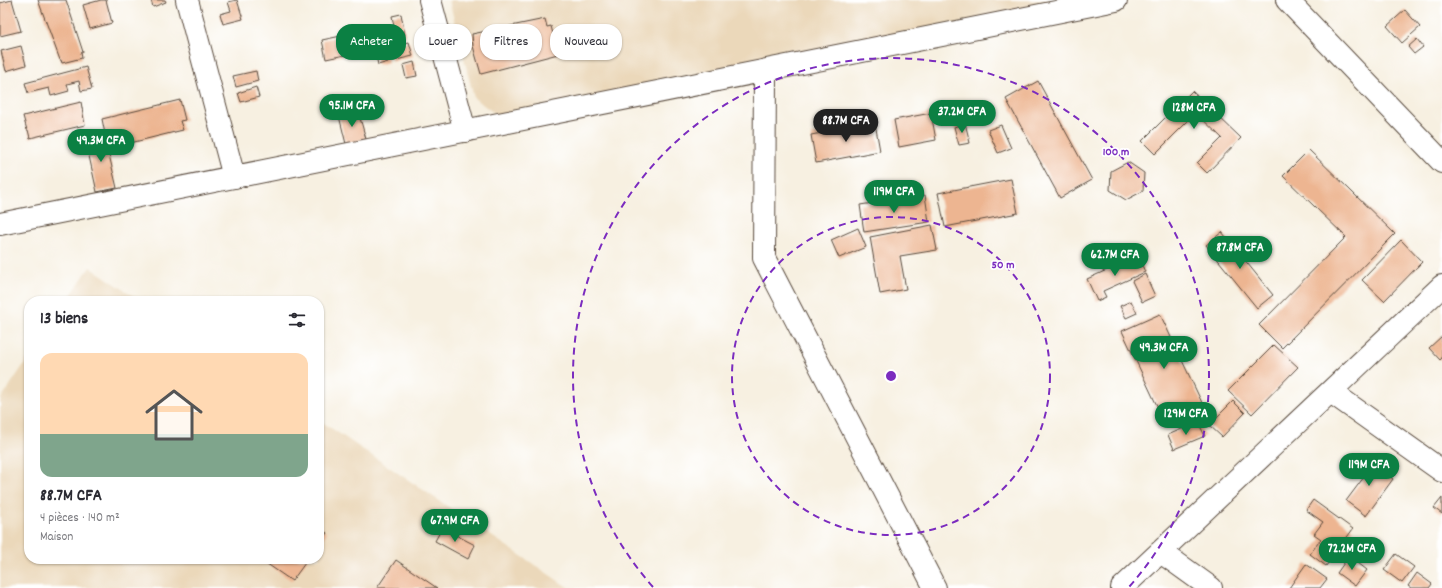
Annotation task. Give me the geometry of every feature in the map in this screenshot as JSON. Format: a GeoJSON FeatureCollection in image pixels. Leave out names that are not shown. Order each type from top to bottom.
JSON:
{"type":"FeatureCollection","features":[{"type":"Feature","properties":{"kind":"street"},"geometry":{"type":"LineString","coordinates":[[187,0],[234,178]]}},
{"type":"Feature","properties":{"kind":"street"},"geometry":{"type":"LineString","coordinates":[[430,0],[466,131]]}},
{"type":"Feature","properties":{"kind":"street"},"geometry":{"type":"LineString","coordinates":[[1,222],[234,178],[1116,0]]}},
{"type":"Feature","properties":{"kind":"street"},"geometry":{"type":"LineString","coordinates":[[1287,0],[1442,162]]}},
{"type":"Feature","properties":{"kind":"street"},"geometry":{"type":"LineString","coordinates":[[765,71],[764,258],[935,588]]}},
{"type":"Feature","properties":{"kind":"street"},"geometry":{"type":"LineString","coordinates":[[1122,588],[1442,286]]}},
{"type":"Feature","properties":{"kind":"street"},"geometry":{"type":"LineString","coordinates":[[1331,392],[1442,471]]}},
{"type":"Feature","properties":{"kind":"street"},"geometry":{"type":"LineString","coordinates":[[1161,552],[1211,588]]}},
{"type":"Feature","properties":{"kind":"shaded area"},"geometry":{"type":"Polygon","coordinates":[[[449,0],[1078,0],[501,118],[474,98],[464,60],[472,60],[472,24],[455,24],[449,0]]]}},
{"type":"Feature","properties":{"kind":"shaded area"},"geometry":{"type":"Polygon","coordinates":[[[90,267],[134,296],[70,296],[90,267]]]}},
{"type":"Feature","properties":{"kind":"shaded area"},"geometry":{"type":"Polygon","coordinates":[[[24,364],[24,564],[267,564],[292,581],[304,564],[324,564],[324,536],[326,533],[324,531],[324,423],[569,588],[437,588],[396,561],[377,588],[0,588],[0,400],[24,364]]]}},
{"type":"Feature","properties":{"kind":"building"},"geometry":{"type":"Polygon","coordinates":[[[12,0],[21,31],[0,36],[0,3],[12,0]]]}},
{"type":"Feature","properties":{"kind":"building"},"geometry":{"type":"Polygon","coordinates":[[[38,0],[66,0],[83,52],[81,53],[82,58],[62,63],[38,0]]]}},
{"type":"Feature","properties":{"kind":"building"},"geometry":{"type":"Polygon","coordinates":[[[106,0],[112,23],[90,29],[83,5],[106,0]]]}},
{"type":"Feature","properties":{"kind":"building"},"geometry":{"type":"Polygon","coordinates":[[[151,0],[165,0],[166,2],[153,7],[151,0]]]}},
{"type":"Feature","properties":{"kind":"building"},"geometry":{"type":"Polygon","coordinates":[[[237,0],[243,19],[223,24],[220,14],[231,11],[228,2],[237,0]]]}},
{"type":"Feature","properties":{"kind":"building"},"geometry":{"type":"Polygon","coordinates":[[[1405,10],[1420,27],[1402,43],[1387,26],[1405,10]]]}},
{"type":"Feature","properties":{"kind":"building"},"geometry":{"type":"Polygon","coordinates":[[[401,14],[403,24],[394,24],[392,16],[401,14]]]}},
{"type":"Feature","properties":{"kind":"building"},"geometry":{"type":"Polygon","coordinates":[[[545,19],[547,27],[550,26],[550,56],[542,58],[542,24],[521,24],[545,19]]]}},
{"type":"Feature","properties":{"kind":"building"},"geometry":{"type":"Polygon","coordinates":[[[480,32],[480,60],[535,60],[481,74],[473,46],[472,34],[480,32]]]}},
{"type":"Feature","properties":{"kind":"building"},"geometry":{"type":"Polygon","coordinates":[[[336,37],[336,57],[326,59],[322,40],[336,37]]]}},
{"type":"Feature","properties":{"kind":"building"},"geometry":{"type":"Polygon","coordinates":[[[1417,39],[1423,47],[1414,54],[1408,47],[1417,39]]]}},
{"type":"Feature","properties":{"kind":"building"},"geometry":{"type":"Polygon","coordinates":[[[409,42],[413,56],[406,58],[406,43],[409,42]]]}},
{"type":"Feature","properties":{"kind":"building"},"geometry":{"type":"Polygon","coordinates":[[[21,46],[26,65],[6,71],[1,51],[21,46]]]}},
{"type":"Feature","properties":{"kind":"building"},"geometry":{"type":"Polygon","coordinates":[[[377,60],[388,60],[388,62],[378,65],[377,60]]]}},
{"type":"Feature","properties":{"kind":"building"},"geometry":{"type":"Polygon","coordinates":[[[414,62],[417,76],[406,78],[403,65],[414,62]]]}},
{"type":"Feature","properties":{"kind":"building"},"geometry":{"type":"Polygon","coordinates":[[[86,67],[92,89],[81,91],[79,81],[67,84],[69,91],[51,96],[49,88],[28,93],[25,83],[86,67]]]}},
{"type":"Feature","properties":{"kind":"building"},"geometry":{"type":"Polygon","coordinates":[[[256,71],[258,81],[236,87],[233,76],[256,71]]]}},
{"type":"Feature","properties":{"kind":"building"},"geometry":{"type":"Polygon","coordinates":[[[1038,81],[1092,180],[1060,198],[1006,99],[1038,81]]]}},
{"type":"Feature","properties":{"kind":"building"},"geometry":{"type":"Polygon","coordinates":[[[256,87],[259,97],[241,102],[238,93],[256,87]]]}},
{"type":"Feature","properties":{"kind":"building"},"geometry":{"type":"Polygon","coordinates":[[[1192,91],[1241,138],[1207,173],[1197,163],[1222,138],[1196,113],[1155,154],[1142,141],[1192,91]]]}},
{"type":"Feature","properties":{"kind":"building"},"geometry":{"type":"Polygon","coordinates":[[[180,100],[185,120],[180,121],[183,130],[118,146],[116,137],[106,139],[102,119],[180,100]]]}},
{"type":"Feature","properties":{"kind":"building"},"geometry":{"type":"Polygon","coordinates":[[[81,102],[85,125],[30,138],[23,116],[81,102]]]}},
{"type":"Feature","properties":{"kind":"building"},"geometry":{"type":"Polygon","coordinates":[[[358,111],[366,139],[346,144],[339,116],[358,111]]]}},
{"type":"Feature","properties":{"kind":"building"},"geometry":{"type":"Polygon","coordinates":[[[931,113],[936,140],[899,147],[894,120],[931,113]]]}},
{"type":"Feature","properties":{"kind":"building"},"geometry":{"type":"Polygon","coordinates":[[[875,123],[880,151],[816,163],[811,135],[875,123]]]}},
{"type":"Feature","properties":{"kind":"building"},"geometry":{"type":"Polygon","coordinates":[[[965,123],[970,143],[959,145],[954,127],[965,123]]]}},
{"type":"Feature","properties":{"kind":"building"},"geometry":{"type":"Polygon","coordinates":[[[1001,125],[1011,148],[998,153],[988,130],[1001,125]]]}},
{"type":"Feature","properties":{"kind":"building"},"geometry":{"type":"Polygon","coordinates":[[[104,134],[117,188],[97,192],[85,138],[104,134]]]}},
{"type":"Feature","properties":{"kind":"building"},"geometry":{"type":"Polygon","coordinates":[[[1309,150],[1395,234],[1282,348],[1259,325],[1346,237],[1283,176],[1309,150]]]}},
{"type":"Feature","properties":{"kind":"building"},"geometry":{"type":"Polygon","coordinates":[[[1128,162],[1144,173],[1143,191],[1126,200],[1110,190],[1111,171],[1128,162]]]}},
{"type":"Feature","properties":{"kind":"building"},"geometry":{"type":"Polygon","coordinates":[[[1011,179],[1018,213],[945,227],[938,193],[1011,179]]]}},
{"type":"Feature","properties":{"kind":"building"},"geometry":{"type":"Polygon","coordinates":[[[925,195],[929,222],[864,232],[860,205],[925,195]]]}},
{"type":"Feature","properties":{"kind":"building"},"geometry":{"type":"Polygon","coordinates":[[[932,225],[937,250],[900,256],[906,289],[880,294],[870,237],[932,225]]]}},
{"type":"Feature","properties":{"kind":"building"},"geometry":{"type":"Polygon","coordinates":[[[858,228],[866,247],[839,258],[831,240],[858,228]]]}},
{"type":"Feature","properties":{"kind":"building"},"geometry":{"type":"Polygon","coordinates":[[[1222,232],[1273,295],[1257,308],[1206,245],[1222,232]]]}},
{"type":"Feature","properties":{"kind":"building"},"geometry":{"type":"Polygon","coordinates":[[[1401,240],[1422,262],[1384,301],[1362,280],[1401,240]]]}},
{"type":"Feature","properties":{"kind":"building"},"geometry":{"type":"Polygon","coordinates":[[[1138,256],[1145,272],[1103,291],[1106,297],[1097,301],[1087,279],[1138,256]]]}},
{"type":"Feature","properties":{"kind":"building"},"geometry":{"type":"Polygon","coordinates":[[[1145,274],[1155,296],[1142,302],[1132,281],[1145,274]]]}},
{"type":"Feature","properties":{"kind":"building"},"geometry":{"type":"Polygon","coordinates":[[[1131,301],[1137,313],[1126,318],[1120,306],[1131,301]]]}},
{"type":"Feature","properties":{"kind":"building"},"geometry":{"type":"Polygon","coordinates":[[[1160,314],[1205,409],[1167,427],[1122,331],[1160,314]]]}},
{"type":"Feature","properties":{"kind":"building"},"geometry":{"type":"Polygon","coordinates":[[[1442,336],[1442,358],[1440,360],[1429,348],[1442,336]]]}},
{"type":"Feature","properties":{"kind":"building"},"geometry":{"type":"Polygon","coordinates":[[[1274,345],[1298,367],[1252,414],[1228,391],[1274,345]]]}},
{"type":"Feature","properties":{"kind":"building"},"geometry":{"type":"Polygon","coordinates":[[[1233,401],[1245,413],[1222,437],[1209,425],[1233,401]]]}},
{"type":"Feature","properties":{"kind":"building"},"geometry":{"type":"Polygon","coordinates":[[[1198,422],[1205,436],[1174,449],[1168,435],[1198,422]]]}},
{"type":"Feature","properties":{"kind":"building"},"geometry":{"type":"Polygon","coordinates":[[[1365,458],[1393,479],[1366,516],[1346,501],[1364,477],[1355,470],[1365,458]]]}},
{"type":"Feature","properties":{"kind":"building"},"geometry":{"type":"Polygon","coordinates":[[[1442,498],[1442,514],[1434,508],[1442,498]]]}},
{"type":"Feature","properties":{"kind":"building"},"geometry":{"type":"Polygon","coordinates":[[[1313,500],[1353,529],[1326,566],[1310,554],[1321,539],[1314,534],[1323,522],[1306,510],[1313,500]]]}},
{"type":"Feature","properties":{"kind":"building"},"geometry":{"type":"Polygon","coordinates":[[[442,528],[475,545],[468,559],[435,541],[442,528]]]}},
{"type":"Feature","properties":{"kind":"building"},"geometry":{"type":"Polygon","coordinates":[[[1396,554],[1414,567],[1402,583],[1384,570],[1396,554]]]}},
{"type":"Feature","properties":{"kind":"building"},"geometry":{"type":"Polygon","coordinates":[[[1349,556],[1367,570],[1355,586],[1337,573],[1349,556]]]}},
{"type":"Feature","properties":{"kind":"building"},"geometry":{"type":"Polygon","coordinates":[[[396,560],[437,588],[377,588],[396,560]]]}},
{"type":"Feature","properties":{"kind":"building"},"geometry":{"type":"Polygon","coordinates":[[[267,564],[304,564],[292,581],[267,564]]]}},
{"type":"Feature","properties":{"kind":"building"},"geometry":{"type":"Polygon","coordinates":[[[1306,564],[1327,579],[1320,588],[1289,588],[1306,564]]]}},
{"type":"Feature","properties":{"kind":"building"},"geometry":{"type":"Polygon","coordinates":[[[1417,573],[1432,584],[1429,588],[1411,588],[1408,586],[1417,573]]]}}]}
